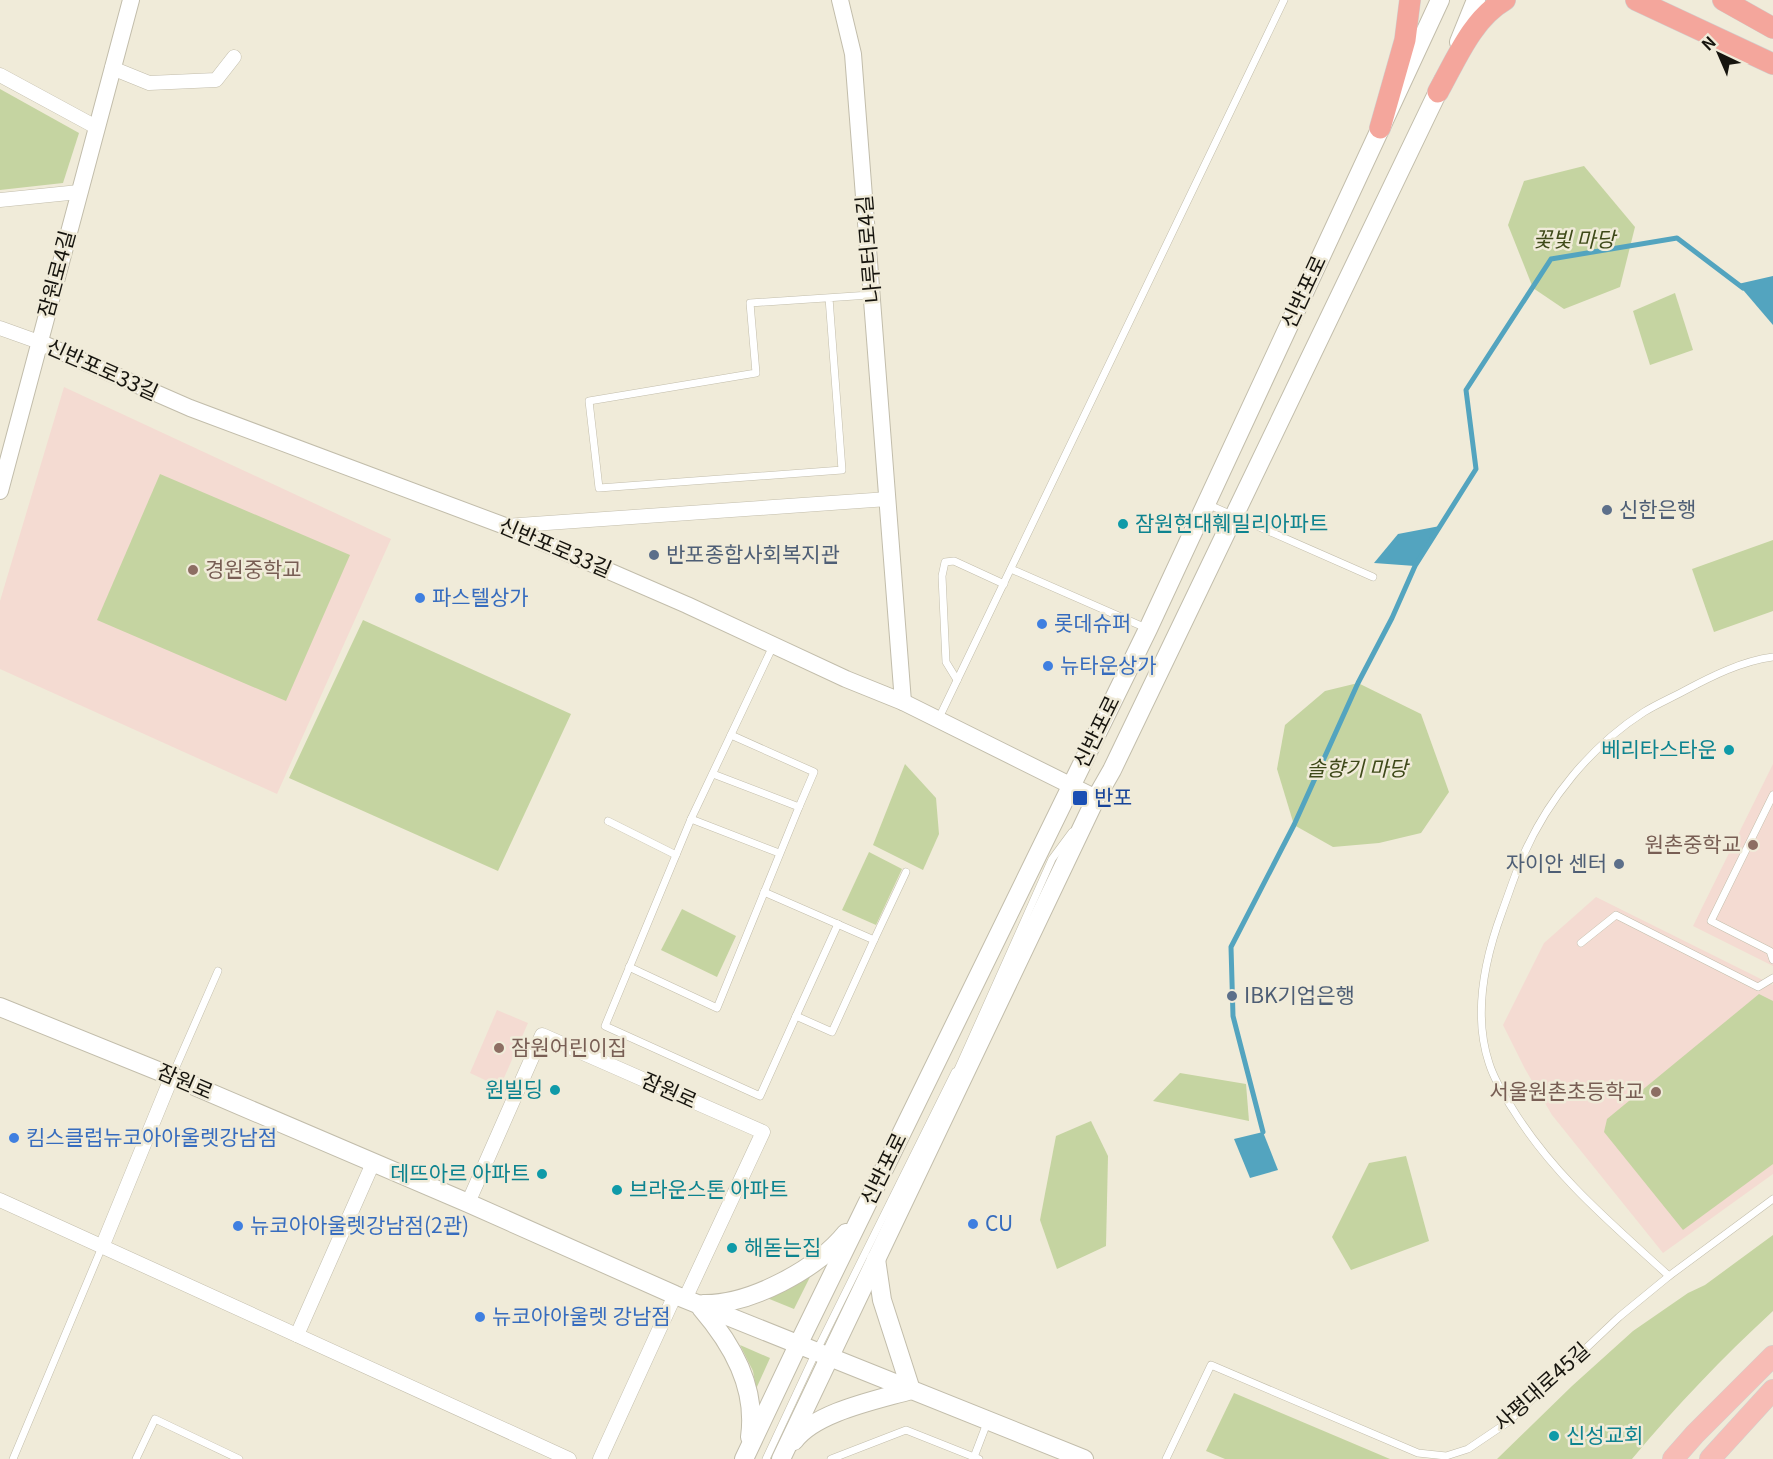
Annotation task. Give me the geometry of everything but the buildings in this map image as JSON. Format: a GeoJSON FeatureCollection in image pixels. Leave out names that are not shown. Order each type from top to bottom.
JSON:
{"type":"FeatureCollection","features":[{"type":"Feature","properties":{"kind":"highway"},"geometry":{"type":"LineString","coordinates":[[1380,128],[1405,40],[1410,0]]}},
{"type":"Feature","properties":{"kind":"highway"},"geometry":{"type":"LineString","coordinates":[[1438,92],[1476,26],[1488,12],[1505,0]]}},
{"type":"Feature","properties":{"kind":"highway"},"geometry":{"type":"LineString","coordinates":[[1636,0],[1773,64]]}},
{"type":"Feature","properties":{"kind":"highway"},"geometry":{"type":"LineString","coordinates":[[1723,0],[1773,28]]}},
{"type":"Feature","properties":{"kind":"main road","name":"신반포로"},"geometry":{"type":"LineString","coordinates":[[746,1455],[1148,628],[1440,0]]}},
{"type":"Feature","properties":{"kind":"main road","name":"신반포로"},"geometry":{"type":"LineString","coordinates":[[782,1459],[822,1355],[876,1258],[1096,798],[1112,770],[1438,92],[1476,0]]}},
{"type":"Feature","properties":{"kind":"main road","name":"잠원로"},"geometry":{"type":"LineString","coordinates":[[0,1007],[172,1076],[686,1299],[1084,1459]]}},
{"type":"Feature","properties":{"kind":"main road"},"geometry":{"type":"LineString","coordinates":[[686,1299],[712,1304],[740,1299],[796,1275],[831,1250],[860,1217]]}},
{"type":"Feature","properties":{"kind":"main road"},"geometry":{"type":"LineString","coordinates":[[782,1459],[796,1438],[814,1422],[911,1390],[882,1300],[876,1258]]}},
{"type":"Feature","properties":{"kind":"main road"},"geometry":{"type":"LineString","coordinates":[[686,1299],[726,1339],[746,1383],[752,1414],[746,1455]]}},
{"type":"Feature","properties":{"kind":"main road"},"geometry":{"type":"LineString","coordinates":[[1673,1459],[1773,1356]]}},
{"type":"Feature","properties":{"kind":"main road"},"geometry":{"type":"LineString","coordinates":[[1710,1459],[1773,1390]]}},
{"type":"Feature","properties":{"kind":"street","name":"잠원로4길"},"geometry":{"type":"LineString","coordinates":[[0,491],[131,0]]}},
{"type":"Feature","properties":{"kind":"street","name":"나루터로4길"},"geometry":{"type":"LineString","coordinates":[[840,0],[853,54],[903,702]]}},
{"type":"Feature","properties":{"kind":"street"},"geometry":{"type":"LineString","coordinates":[[112,68],[149,83],[216,80],[234,57]]}},
{"type":"Feature","properties":{"kind":"street"},"geometry":{"type":"LineString","coordinates":[[0,75],[96,127]]}},
{"type":"Feature","properties":{"kind":"street"},"geometry":{"type":"LineString","coordinates":[[0,200],[79,192]]}},
{"type":"Feature","properties":{"kind":"street","name":"신반포로33길"},"geometry":{"type":"LineString","coordinates":[[0,328],[39,342],[190,408],[505,526],[687,605],[846,679],[903,702],[1096,798]]}},
{"type":"Feature","properties":{"kind":"street"},"geometry":{"type":"LineString","coordinates":[[505,526],[888,499]]}},
{"type":"Feature","properties":{"kind":"street","name":"잠원로"},"geometry":{"type":"LineString","coordinates":[[468,1203],[542,1035],[762,1132],[686,1299],[600,1459]]}},
{"type":"Feature","properties":{"kind":"street"},"geometry":{"type":"LineString","coordinates":[[102,1247],[172,1076]]}},
{"type":"Feature","properties":{"kind":"street"},"geometry":{"type":"LineString","coordinates":[[297,1335],[373,1163]]}},
{"type":"Feature","properties":{"kind":"street"},"geometry":{"type":"LineString","coordinates":[[0,1200],[569,1459]]}},
{"type":"Feature","properties":{"kind":"lane"},"geometry":{"type":"LineString","coordinates":[[938,720],[1284,0]]}},
{"type":"Feature","properties":{"kind":"lane"},"geometry":{"type":"LineString","coordinates":[[829,298],[842,470],[599,488],[589,401],[756,373],[750,303],[872,295]]}},
{"type":"Feature","properties":{"kind":"lane"},"geometry":{"type":"LineString","coordinates":[[1071,786],[1090,757],[1187,556],[1206,503],[1373,577]]}},
{"type":"Feature","properties":{"kind":"lane"},"geometry":{"type":"LineString","coordinates":[[957,680],[946,662],[942,576],[945,562],[954,561],[1004,584]]}},
{"type":"Feature","properties":{"kind":"lane"},"geometry":{"type":"LineString","coordinates":[[1011,569],[1148,628]]}},
{"type":"Feature","properties":{"kind":"lane"},"geometry":{"type":"LineString","coordinates":[[773,646],[691,819],[605,1026],[760,1096],[838,924]]}},
{"type":"Feature","properties":{"kind":"lane"},"geometry":{"type":"LineString","coordinates":[[1669,1276],[1581,1196],[1528,1134],[1502,1092],[1489,1063],[1481,999],[1498,924],[1522,857],[1538,825],[1559,792],[1598,748],[1643,712],[1715,674],[1773,657]]}},
{"type":"Feature","properties":{"kind":"lane"},"geometry":{"type":"LineString","coordinates":[[629,967],[717,1008],[814,772],[731,735]]}},
{"type":"Feature","properties":{"kind":"lane"},"geometry":{"type":"LineString","coordinates":[[713,774],[799,807]]}},
{"type":"Feature","properties":{"kind":"lane"},"geometry":{"type":"LineString","coordinates":[[1773,795],[1711,921],[1770,951],[1773,960]]}},
{"type":"Feature","properties":{"kind":"lane"},"geometry":{"type":"LineString","coordinates":[[766,1459],[822,1355],[1052,859],[1096,798]]}},
{"type":"Feature","properties":{"kind":"lane"},"geometry":{"type":"LineString","coordinates":[[691,819],[779,853]]}},
{"type":"Feature","properties":{"kind":"lane"},"geometry":{"type":"LineString","coordinates":[[608,821],[676,855]]}},
{"type":"Feature","properties":{"kind":"lane"},"geometry":{"type":"LineString","coordinates":[[796,1016],[832,1032],[906,872]]}},
{"type":"Feature","properties":{"kind":"lane"},"geometry":{"type":"LineString","coordinates":[[764,892],[874,940]]}},
{"type":"Feature","properties":{"kind":"lane"},"geometry":{"type":"LineString","coordinates":[[1581,944],[1616,915],[1758,987],[1773,978]]}},
{"type":"Feature","properties":{"kind":"lane"},"geometry":{"type":"LineString","coordinates":[[172,1076],[218,971]]}},
{"type":"Feature","properties":{"kind":"lane"},"geometry":{"type":"LineString","coordinates":[[946,1113],[955,1072]]}},
{"type":"Feature","properties":{"kind":"lane","name":"사평대로45길"},"geometry":{"type":"LineString","coordinates":[[1166,1459],[1211,1365],[1418,1453],[1446,1456],[1468,1449],[1508,1422],[1619,1317],[1669,1276],[1773,1199]]}},
{"type":"Feature","properties":{"kind":"lane"},"geometry":{"type":"LineString","coordinates":[[13,1459],[102,1247]]}},
{"type":"Feature","properties":{"kind":"lane"},"geometry":{"type":"LineString","coordinates":[[136,1459],[155,1419],[239,1459]]}},
{"type":"Feature","properties":{"kind":"lane"},"geometry":{"type":"LineString","coordinates":[[831,1459],[906,1430],[976,1458],[988,1420]]}},
{"type":"Feature","properties":{"kind":"shaded area","name":"경원중학교"},"geometry":{"type":"Polygon","coordinates":[[[64,387],[391,539],[277,794],[0,669],[0,601],[64,387]]]}},
{"type":"Feature","properties":{"kind":"shaded area","name":"원촌중학교"},"geometry":{"type":"Polygon","coordinates":[[[1773,764],[1773,966],[1693,926],[1773,764]]]}},
{"type":"Feature","properties":{"kind":"shaded area","name":"서울원촌초등학교"},"geometry":{"type":"Polygon","coordinates":[[[1596,897],[1773,985],[1773,1174],[1663,1253],[1552,1115],[1503,1025],[1544,943],[1596,897]]]}},
{"type":"Feature","properties":{"kind":"shaded area","name":"잠원어린이집"},"geometry":{"type":"Polygon","coordinates":[[[497,1010],[528,1023],[500,1087],[470,1073],[497,1010]]]}},
{"type":"Feature","properties":{"kind":"green space"},"geometry":{"type":"Polygon","coordinates":[[[0,89],[79,133],[63,183],[0,190],[0,89]]]}},
{"type":"Feature","properties":{"kind":"green space","name":"꽃빛 마당"},"geometry":{"type":"Polygon","coordinates":[[[1584,166],[1635,227],[1620,287],[1564,309],[1533,288],[1508,225],[1524,181],[1584,166]]]}},
{"type":"Feature","properties":{"kind":"green space"},"geometry":{"type":"Polygon","coordinates":[[[1675,293],[1693,350],[1650,365],[1633,311],[1675,293]]]}},
{"type":"Feature","properties":{"kind":"green space"},"geometry":{"type":"Polygon","coordinates":[[[160,474],[350,555],[286,701],[97,620],[160,474]]]}},
{"type":"Feature","properties":{"kind":"green space"},"geometry":{"type":"Polygon","coordinates":[[[1773,540],[1773,611],[1714,632],[1692,569],[1773,540]]]}},
{"type":"Feature","properties":{"kind":"green space"},"geometry":{"type":"Polygon","coordinates":[[[363,620],[571,714],[498,871],[289,778],[363,620]]]}},
{"type":"Feature","properties":{"kind":"green space","name":"솔향기 마당"},"geometry":{"type":"Polygon","coordinates":[[[1358,683],[1421,714],[1449,792],[1421,833],[1379,843],[1333,847],[1294,825],[1277,769],[1285,725],[1325,691],[1358,683]]]}},
{"type":"Feature","properties":{"kind":"green space"},"geometry":{"type":"Polygon","coordinates":[[[905,764],[936,798],[939,834],[923,870],[873,845],[905,764]]]}},
{"type":"Feature","properties":{"kind":"green space"},"geometry":{"type":"Polygon","coordinates":[[[869,852],[902,869],[876,925],[842,910],[869,852]]]}},
{"type":"Feature","properties":{"kind":"green space"},"geometry":{"type":"Polygon","coordinates":[[[682,909],[736,936],[717,977],[661,950],[682,909]]]}},
{"type":"Feature","properties":{"kind":"green space"},"geometry":{"type":"Polygon","coordinates":[[[1759,994],[1773,1001],[1773,1164],[1683,1230],[1604,1132],[1607,1119],[1759,994]]]}},
{"type":"Feature","properties":{"kind":"green space"},"geometry":{"type":"Polygon","coordinates":[[[1180,1073],[1246,1084],[1249,1121],[1153,1101],[1180,1073]]]}},
{"type":"Feature","properties":{"kind":"green space"},"geometry":{"type":"Polygon","coordinates":[[[1091,1121],[1108,1156],[1106,1246],[1057,1269],[1040,1220],[1056,1136],[1091,1121]]]}},
{"type":"Feature","properties":{"kind":"green space"},"geometry":{"type":"Polygon","coordinates":[[[1406,1156],[1429,1241],[1351,1270],[1332,1237],[1369,1163],[1406,1156]]]}},
{"type":"Feature","properties":{"kind":"green space"},"geometry":{"type":"Polygon","coordinates":[[[1773,1235],[1773,1311],[1700,1382],[1632,1459],[1497,1459],[1633,1331],[1688,1293],[1705,1285],[1773,1235]]]}},
{"type":"Feature","properties":{"kind":"green space"},"geometry":{"type":"Polygon","coordinates":[[[811,1275],[794,1309],[762,1296],[811,1275]]]}},
{"type":"Feature","properties":{"kind":"green space"},"geometry":{"type":"Polygon","coordinates":[[[740,1345],[770,1358],[756,1389],[753,1371],[740,1345]]]}},
{"type":"Feature","properties":{"kind":"green space"},"geometry":{"type":"Polygon","coordinates":[[[1234,1393],[1390,1459],[1225,1459],[1206,1451],[1234,1393]]]}},
{"type":"Feature","properties":{"kind":"water"},"geometry":{"type":"Polygon","coordinates":[[[1773,276],[1773,325],[1738,284],[1773,276]]]}},
{"type":"Feature","properties":{"kind":"water"},"geometry":{"type":"Polygon","coordinates":[[[1440,526],[1415,566],[1374,563],[1398,534],[1440,526]]]}},
{"type":"Feature","properties":{"kind":"water"},"geometry":{"type":"Polygon","coordinates":[[[1263,1132],[1278,1170],[1250,1178],[1234,1139],[1263,1132]]]}},
{"type":"Feature","properties":{"kind":"waterway"},"geometry":{"type":"LineString","coordinates":[[1263,1132],[1233,1016],[1231,947],[1294,825],[1358,683],[1392,618],[1415,566],[1476,469],[1466,390],[1551,259],[1677,238],[1743,288]]}},
{"type":"Feature","properties":{"kind":"place","name":"신한은행"},"geometry":{"type":"Point","coordinates":[1607,510]}},
{"type":"Feature","properties":{"kind":"place","name":"잠원현대훼밀리아파트"},"geometry":{"type":"Point","coordinates":[1123,524]}},
{"type":"Feature","properties":{"kind":"place","name":"반포종합사회복지관"},"geometry":{"type":"Point","coordinates":[654,555]}},
{"type":"Feature","properties":{"kind":"place","name":"경원중학교"},"geometry":{"type":"Point","coordinates":[193,570]}},
{"type":"Feature","properties":{"kind":"place","name":"파스텔상가"},"geometry":{"type":"Point","coordinates":[420,598]}},
{"type":"Feature","properties":{"kind":"place","name":"롯데슈퍼"},"geometry":{"type":"Point","coordinates":[1042,624]}},
{"type":"Feature","properties":{"kind":"place","name":"뉴타운상가"},"geometry":{"type":"Point","coordinates":[1048,666]}},
{"type":"Feature","properties":{"kind":"place","name":"베리타스타운"},"geometry":{"type":"Point","coordinates":[1729,750]}},
{"type":"Feature","properties":{"kind":"place","name":"반포"},"geometry":{"type":"Point","coordinates":[1080,798]}},
{"type":"Feature","properties":{"kind":"place","name":"원촌중학교"},"geometry":{"type":"Point","coordinates":[1753,845]}},
{"type":"Feature","properties":{"kind":"place","name":"자이안 센터"},"geometry":{"type":"Point","coordinates":[1619,864]}},
{"type":"Feature","properties":{"kind":"place","name":"IBK기업은행"},"geometry":{"type":"Point","coordinates":[1232,996]}},
{"type":"Feature","properties":{"kind":"place","name":"잠원어린이집"},"geometry":{"type":"Point","coordinates":[499,1048]}},
{"type":"Feature","properties":{"kind":"place","name":"원빌딩"},"geometry":{"type":"Point","coordinates":[555,1090]}},
{"type":"Feature","properties":{"kind":"place","name":"서울원촌초등학교"},"geometry":{"type":"Point","coordinates":[1656,1092]}},
{"type":"Feature","properties":{"kind":"place","name":"킴스클럽뉴코아아울렛강남점"},"geometry":{"type":"Point","coordinates":[14,1138]}},
{"type":"Feature","properties":{"kind":"place","name":"데뜨아르 아파트"},"geometry":{"type":"Point","coordinates":[542,1174]}},
{"type":"Feature","properties":{"kind":"place","name":"브라운스톤 아파트"},"geometry":{"type":"Point","coordinates":[617,1190]}},
{"type":"Feature","properties":{"kind":"place","name":"CU"},"geometry":{"type":"Point","coordinates":[973,1224]}},
{"type":"Feature","properties":{"kind":"place","name":"뉴코아아울렛강남점(2관)"},"geometry":{"type":"Point","coordinates":[238,1226]}},
{"type":"Feature","properties":{"kind":"place","name":"해돋는집"},"geometry":{"type":"Point","coordinates":[732,1248]}},
{"type":"Feature","properties":{"kind":"place","name":"뉴코아아울렛 강남점"},"geometry":{"type":"Point","coordinates":[480,1317]}},
{"type":"Feature","properties":{"kind":"place","name":"신성교회"},"geometry":{"type":"Point","coordinates":[1554,1436]}}]}
